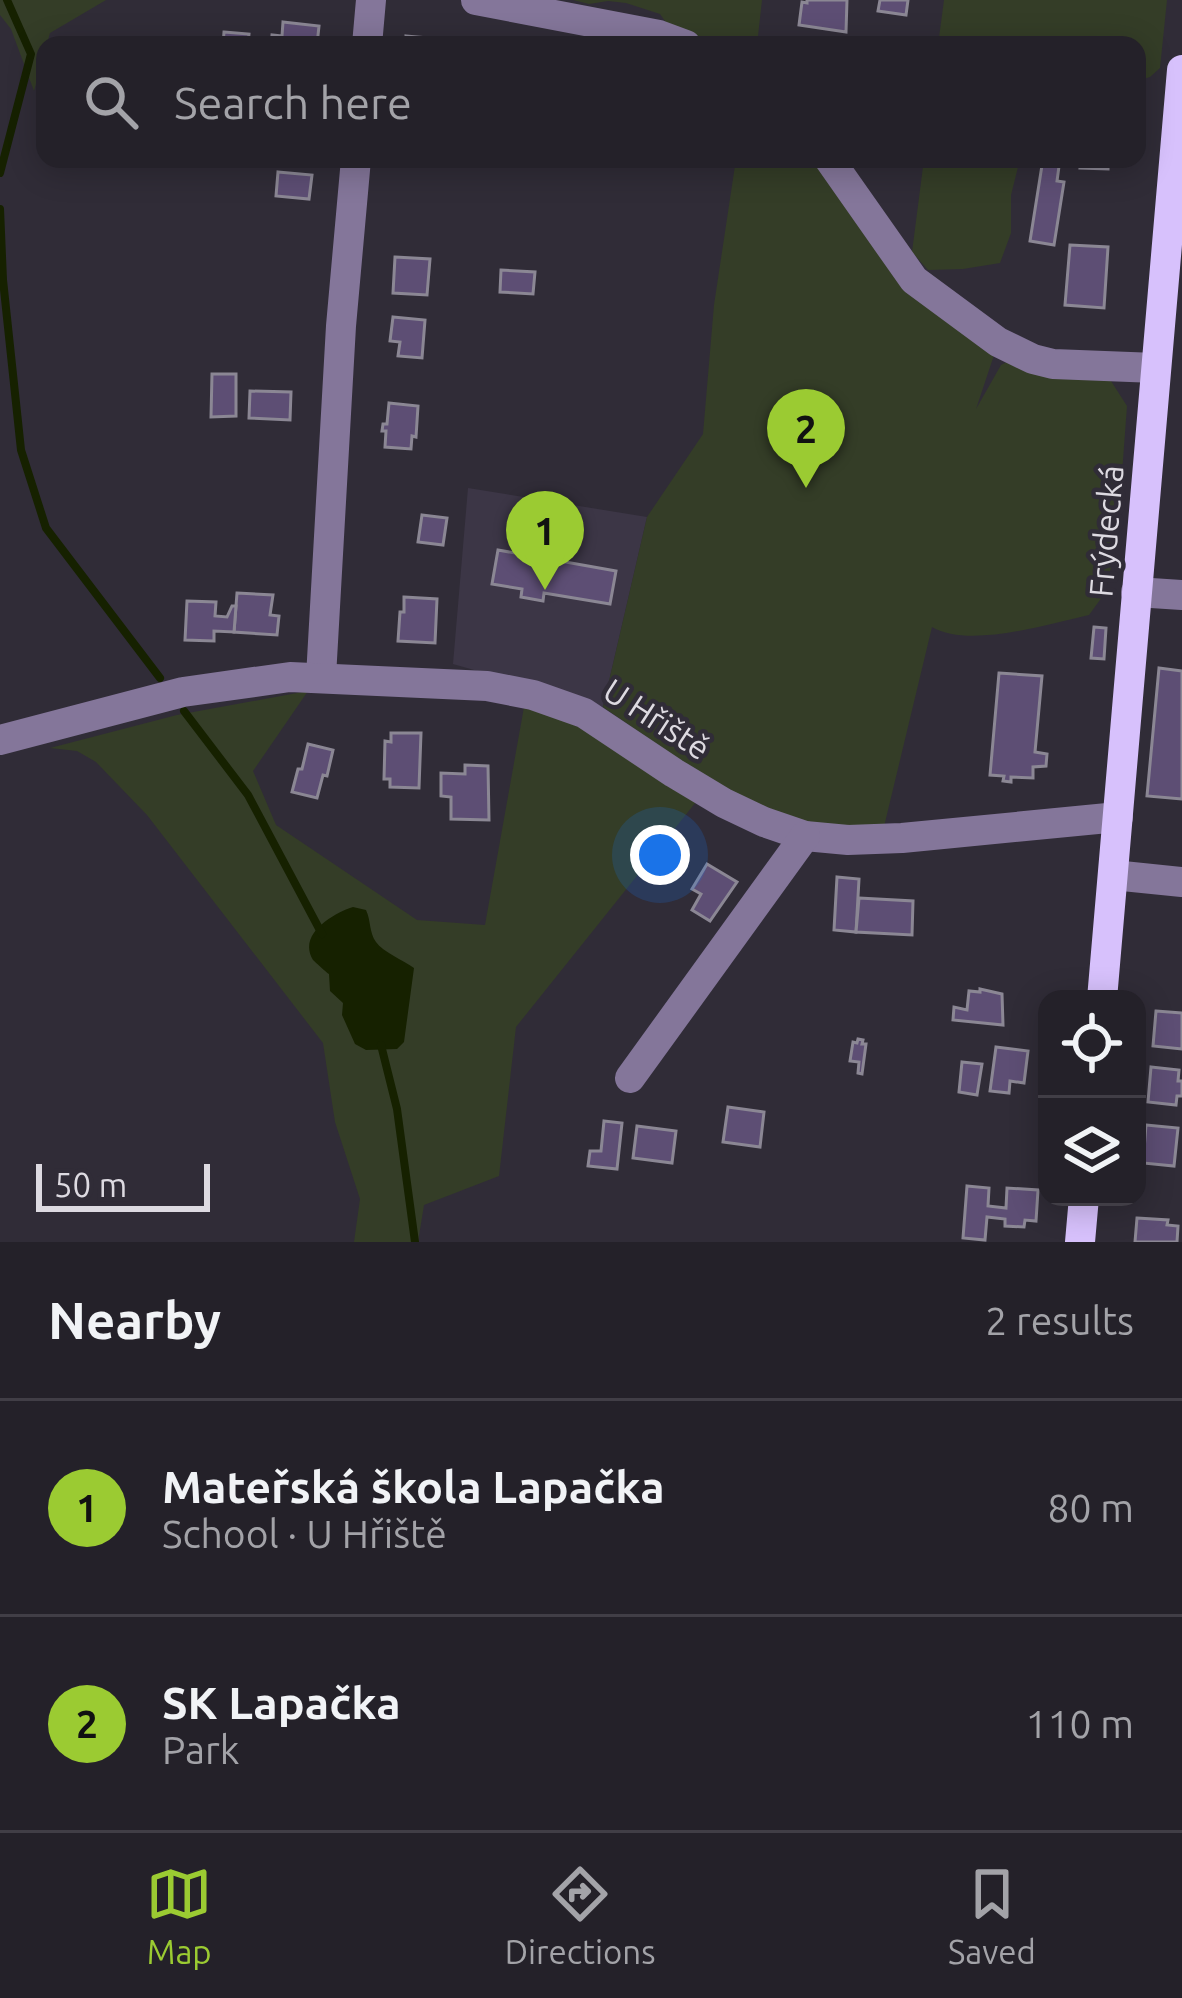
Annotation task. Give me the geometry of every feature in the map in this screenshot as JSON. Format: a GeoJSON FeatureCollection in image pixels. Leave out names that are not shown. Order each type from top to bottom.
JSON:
{"type":"FeatureCollection","features":[{"type":"Feature","properties":{"kind":"main road","name":"Frýdecká"},"geometry":{"type":"LineString","coordinates":[[1103,990],[1136,592],[1166,350],[1182,70]]}},
{"type":"Feature","properties":{"kind":"main road"},"geometry":{"type":"LineString","coordinates":[[1080,1242],[1083,1206]]}},
{"type":"Feature","properties":{"kind":"street"},"geometry":{"type":"LineString","coordinates":[[368,36],[371,0]]}},
{"type":"Feature","properties":{"kind":"street"},"geometry":{"type":"LineString","coordinates":[[476,0],[662,36]]}},
{"type":"Feature","properties":{"kind":"street"},"geometry":{"type":"LineString","coordinates":[[321,677],[340,326],[355,168]]}},
{"type":"Feature","properties":{"kind":"street"},"geometry":{"type":"LineString","coordinates":[[835,168],[914,280],[998,342],[1053,364],[1166,350]]}},
{"type":"Feature","properties":{"kind":"street"},"geometry":{"type":"LineString","coordinates":[[1136,592],[1182,595]]}},
{"type":"Feature","properties":{"kind":"street","name":"U Hřiště"},"geometry":{"type":"LineString","coordinates":[[0,740],[183,692],[290,677],[487,686],[556,701],[584,713],[724,803],[805,836],[902,838],[1118,818]]}},
{"type":"Feature","properties":{"kind":"street"},"geometry":{"type":"LineString","coordinates":[[630,1078],[805,836]]}},
{"type":"Feature","properties":{"kind":"street"},"geometry":{"type":"LineString","coordinates":[[1113,875],[1182,882]]}},
{"type":"Feature","properties":{"kind":"shaded area"},"geometry":{"type":"Polygon","coordinates":[[[0,0],[106,0],[49,36],[36,36],[34,91],[11,29],[0,15],[0,0]]]}},
{"type":"Feature","properties":{"kind":"shaded area"},"geometry":{"type":"Polygon","coordinates":[[[573,0],[762,0],[758,36],[691,36],[670,28],[660,14],[626,3],[573,0]]]}},
{"type":"Feature","properties":{"kind":"shaded area"},"geometry":{"type":"Polygon","coordinates":[[[944,0],[1167,0],[1160,68],[1146,78],[1146,36],[939,36],[944,0]]]}},
{"type":"Feature","properties":{"kind":"shaded area"},"geometry":{"type":"Polygon","coordinates":[[[735,168],[823,168],[995,352],[976,409],[1007,362],[1111,381],[1127,406],[1117,541],[1105,593],[1089,615],[1031,629],[966,636],[932,627],[882,835],[791,820],[715,784],[603,707],[647,517],[703,434],[714,305],[735,168]]]}},
{"type":"Feature","properties":{"kind":"shaded area"},"geometry":{"type":"Polygon","coordinates":[[[923,168],[1018,168],[1011,195],[1011,233],[1000,263],[928,270],[912,252],[923,168]]]}},
{"type":"Feature","properties":{"kind":"shaded area"},"geometry":{"type":"Polygon","coordinates":[[[468,488],[647,517],[603,707],[453,664],[468,488]]]}},
{"type":"Feature","properties":{"kind":"shaded area"},"geometry":{"type":"Polygon","coordinates":[[[308,691],[253,771],[276,825],[417,920],[485,925],[524,707],[577,725],[696,802],[516,1027],[499,1176],[424,1205],[418,1242],[354,1242],[360,1199],[335,1122],[323,1043],[147,815],[96,762],[77,751],[50,748],[177,715],[308,691]]]}},
{"type":"Feature","properties":{"kind":"shaded area"},"geometry":{"type":"Polygon","coordinates":[[[353,907],[366,910],[379,946],[414,968],[404,1042],[397,1049],[366,1050],[355,1044],[342,1015],[343,1003],[330,991],[329,974],[309,951],[320,926],[353,907]]]}},
{"type":"Feature","properties":{"kind":"building"},"geometry":{"type":"Polygon","coordinates":[[[847,0],[846,32],[799,25],[802,2],[847,0]]]}},
{"type":"Feature","properties":{"kind":"building"},"geometry":{"type":"Polygon","coordinates":[[[880,0],[908,0],[906,15],[878,11],[880,0]]]}},
{"type":"Feature","properties":{"kind":"building"},"geometry":{"type":"Polygon","coordinates":[[[283,22],[319,26],[318,36],[282,36],[283,22]]]}},
{"type":"Feature","properties":{"kind":"building"},"geometry":{"type":"Polygon","coordinates":[[[1042,168],[1059,168],[1057,181],[1064,182],[1054,245],[1030,241],[1042,168]]]}},
{"type":"Feature","properties":{"kind":"building"},"geometry":{"type":"Polygon","coordinates":[[[278,172],[312,175],[309,199],[276,196],[278,172]]]}},
{"type":"Feature","properties":{"kind":"building"},"geometry":{"type":"Polygon","coordinates":[[[1070,245],[1108,247],[1104,308],[1065,305],[1070,245]]]}},
{"type":"Feature","properties":{"kind":"building"},"geometry":{"type":"Polygon","coordinates":[[[395,257],[430,259],[427,295],[393,293],[395,257]]]}},
{"type":"Feature","properties":{"kind":"building"},"geometry":{"type":"Polygon","coordinates":[[[501,270],[535,272],[533,294],[500,292],[501,270]]]}},
{"type":"Feature","properties":{"kind":"building"},"geometry":{"type":"Polygon","coordinates":[[[393,317],[425,320],[422,358],[398,356],[400,342],[390,341],[393,317]]]}},
{"type":"Feature","properties":{"kind":"building"},"geometry":{"type":"Polygon","coordinates":[[[212,374],[236,374],[236,416],[211,417],[212,374]]]}},
{"type":"Feature","properties":{"kind":"building"},"geometry":{"type":"Polygon","coordinates":[[[250,391],[291,392],[290,420],[249,418],[250,391]]]}},
{"type":"Feature","properties":{"kind":"building"},"geometry":{"type":"Polygon","coordinates":[[[389,403],[418,406],[411,449],[385,447],[386,431],[382,431],[389,403]]]}},
{"type":"Feature","properties":{"kind":"building"},"geometry":{"type":"Polygon","coordinates":[[[422,515],[447,518],[443,545],[418,542],[422,515]]]}},
{"type":"Feature","properties":{"kind":"building"},"geometry":{"type":"Polygon","coordinates":[[[498,550],[616,571],[610,604],[544,593],[543,601],[521,597],[522,589],[492,584],[498,550]]]}},
{"type":"Feature","properties":{"kind":"building"},"geometry":{"type":"Polygon","coordinates":[[[237,593],[273,595],[270,615],[279,616],[277,635],[234,632],[237,593]]]}},
{"type":"Feature","properties":{"kind":"building"},"geometry":{"type":"Polygon","coordinates":[[[404,597],[437,599],[435,643],[398,641],[404,597]]]}},
{"type":"Feature","properties":{"kind":"building"},"geometry":{"type":"Polygon","coordinates":[[[187,601],[216,602],[215,616],[227,617],[236,606],[234,632],[214,631],[214,641],[185,640],[187,601]]]}},
{"type":"Feature","properties":{"kind":"building"},"geometry":{"type":"Polygon","coordinates":[[[1094,627],[1106,628],[1104,659],[1091,658],[1094,627]]]}},
{"type":"Feature","properties":{"kind":"building"},"geometry":{"type":"Polygon","coordinates":[[[1159,668],[1182,671],[1182,799],[1147,796],[1159,668]]]}},
{"type":"Feature","properties":{"kind":"building"},"geometry":{"type":"Polygon","coordinates":[[[999,673],[1042,676],[1035,752],[1047,754],[1046,766],[1033,767],[1033,778],[1011,777],[1011,782],[990,775],[999,673]]]}},
{"type":"Feature","properties":{"kind":"building"},"geometry":{"type":"Polygon","coordinates":[[[391,733],[421,733],[419,788],[390,787],[390,779],[384,779],[385,741],[391,742],[391,733]]]}},
{"type":"Feature","properties":{"kind":"building"},"geometry":{"type":"Polygon","coordinates":[[[308,744],[333,750],[317,798],[292,792],[308,744]]]}},
{"type":"Feature","properties":{"kind":"building"},"geometry":{"type":"Polygon","coordinates":[[[465,765],[488,766],[489,820],[451,819],[451,797],[441,796],[441,773],[465,774],[465,765]]]}},
{"type":"Feature","properties":{"kind":"building"},"geometry":{"type":"Polygon","coordinates":[[[707,864],[737,882],[710,921],[692,910],[701,894],[692,889],[707,864]]]}},
{"type":"Feature","properties":{"kind":"building"},"geometry":{"type":"Polygon","coordinates":[[[837,877],[859,879],[856,932],[834,930],[837,877]]]}},
{"type":"Feature","properties":{"kind":"building"},"geometry":{"type":"Polygon","coordinates":[[[859,898],[913,901],[912,935],[856,932],[859,898]]]}},
{"type":"Feature","properties":{"kind":"building"},"geometry":{"type":"Polygon","coordinates":[[[969,991],[1002,994],[1003,1025],[953,1020],[954,1007],[967,1010],[969,991]]]}},
{"type":"Feature","properties":{"kind":"building"},"geometry":{"type":"Polygon","coordinates":[[[1156,1011],[1182,1013],[1182,1049],[1153,1046],[1156,1011]]]}},
{"type":"Feature","properties":{"kind":"building"},"geometry":{"type":"Polygon","coordinates":[[[858,1039],[866,1044],[862,1074],[858,1073],[859,1062],[850,1061],[853,1042],[858,1039]]]}},
{"type":"Feature","properties":{"kind":"building"},"geometry":{"type":"Polygon","coordinates":[[[996,1047],[1028,1051],[1024,1083],[1010,1081],[1009,1093],[990,1091],[996,1047]]]}},
{"type":"Feature","properties":{"kind":"building"},"geometry":{"type":"Polygon","coordinates":[[[962,1062],[982,1064],[977,1095],[959,1092],[962,1062]]]}},
{"type":"Feature","properties":{"kind":"building"},"geometry":{"type":"Polygon","coordinates":[[[1151,1067],[1179,1070],[1182,1096],[1177,1096],[1176,1105],[1148,1102],[1151,1067]]]}},
{"type":"Feature","properties":{"kind":"building"},"geometry":{"type":"Polygon","coordinates":[[[728,1107],[764,1112],[760,1147],[723,1142],[728,1107]]]}},
{"type":"Feature","properties":{"kind":"building"},"geometry":{"type":"Polygon","coordinates":[[[604,1121],[622,1123],[617,1169],[588,1166],[590,1151],[601,1151],[604,1121]]]}},
{"type":"Feature","properties":{"kind":"building"},"geometry":{"type":"Polygon","coordinates":[[[1146,1125],[1178,1128],[1174,1166],[1146,1163],[1146,1125]]]}},
{"type":"Feature","properties":{"kind":"building"},"geometry":{"type":"Polygon","coordinates":[[[637,1126],[676,1131],[672,1163],[633,1158],[637,1126]]]}},
{"type":"Feature","properties":{"kind":"building"},"geometry":{"type":"Polygon","coordinates":[[[967,1186],[989,1188],[988,1206],[1006,1208],[1007,1188],[1038,1190],[1036,1221],[1025,1220],[1024,1227],[1005,1226],[1005,1219],[987,1217],[985,1240],[963,1238],[967,1186]]]}},
{"type":"Feature","properties":{"kind":"building"},"geometry":{"type":"Polygon","coordinates":[[[1137,1218],[1168,1220],[1167,1225],[1178,1226],[1177,1242],[1135,1242],[1137,1218]]]}},
{"type":"Feature","properties":{"kind":"waterway"},"geometry":{"type":"LineString","coordinates":[[0,173],[31,54],[7,0]]}},
{"type":"Feature","properties":{"kind":"waterway"},"geometry":{"type":"LineString","coordinates":[[0,209],[21,450],[46,528],[160,678]]}},
{"type":"Feature","properties":{"kind":"waterway"},"geometry":{"type":"LineString","coordinates":[[184,711],[248,795],[322,934]]}},
{"type":"Feature","properties":{"kind":"waterway"},"geometry":{"type":"LineString","coordinates":[[381,1045],[397,1109],[415,1242]]}},
{"type":"Feature","properties":{"kind":"place","name":"SK Lapačka"},"geometry":{"type":"Point","coordinates":[806,488]}},
{"type":"Feature","properties":{"kind":"place","name":"Mateřská škola Lapačka"},"geometry":{"type":"Point","coordinates":[545,590]}}]}
